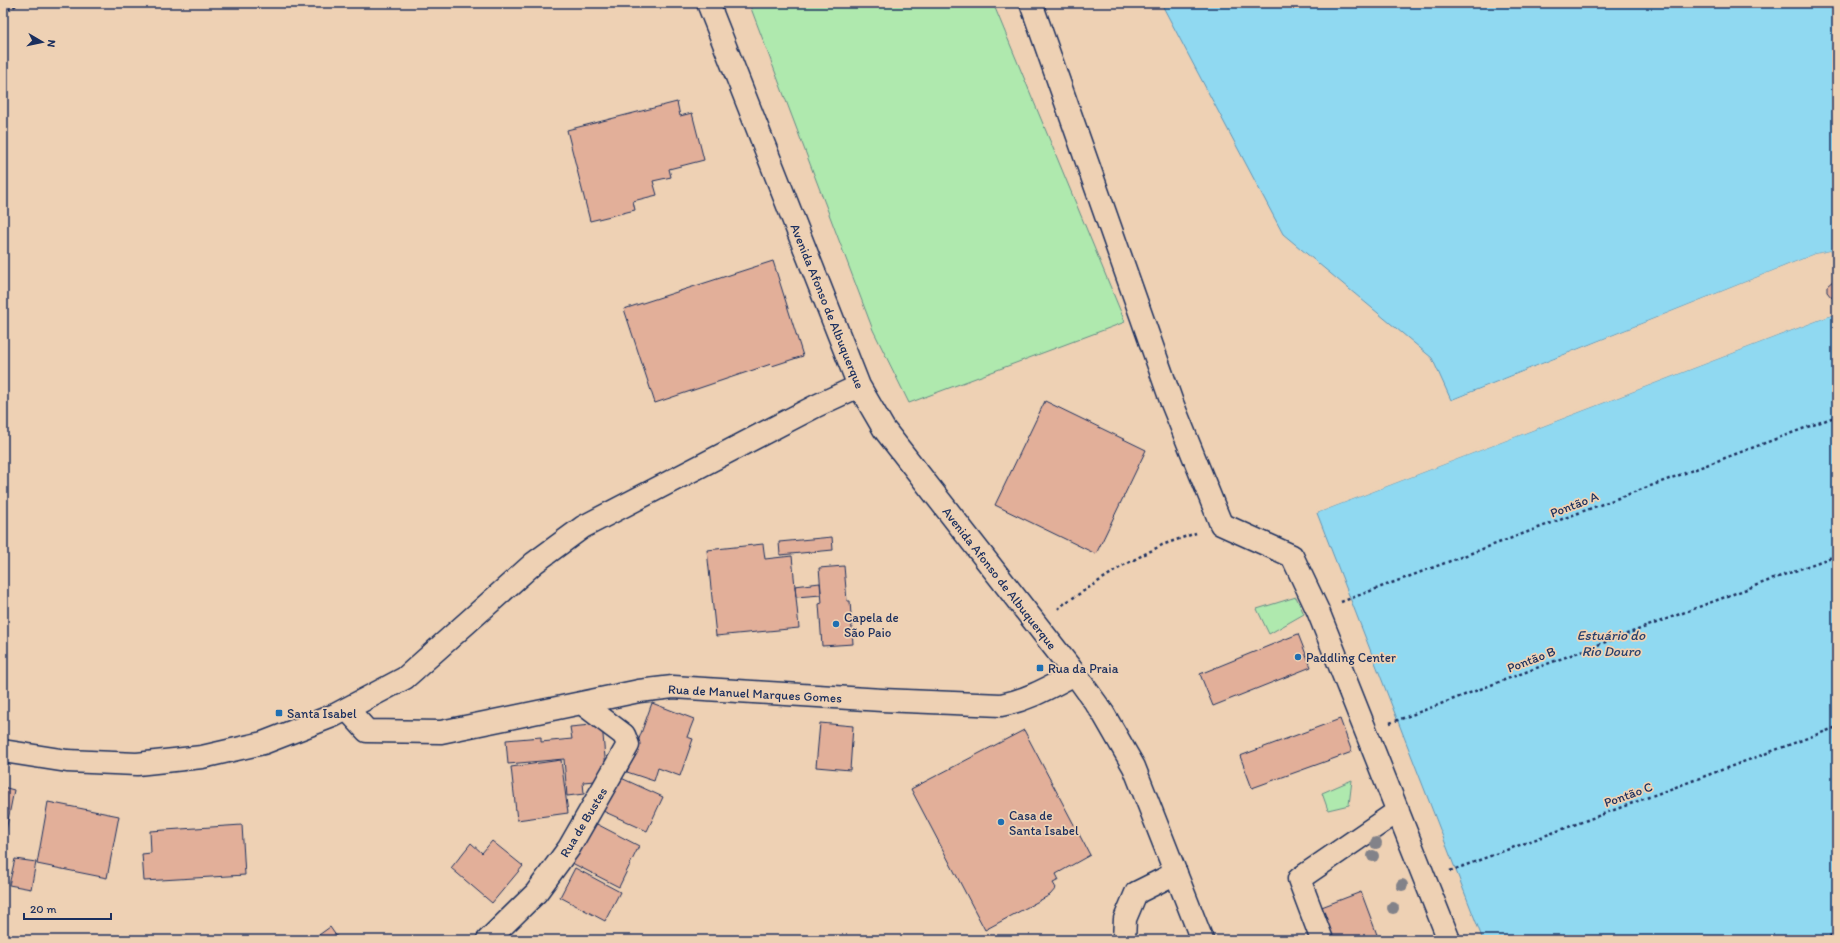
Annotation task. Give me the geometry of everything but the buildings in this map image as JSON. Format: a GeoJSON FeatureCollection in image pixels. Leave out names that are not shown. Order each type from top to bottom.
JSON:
{"type":"FeatureCollection","features":[{"type":"Feature","properties":{"kind":"street","name":"Avenida Afonso de Albuquerque"},"geometry":{"type":"LineString","coordinates":[[708,3],[858,386],[884,429],[1075,674]]}},
{"type":"Feature","properties":{"kind":"street"},"geometry":{"type":"LineString","coordinates":[[1030,3],[1172,403],[1221,524],[1292,556],[1318,611],[1449,940]]}},
{"type":"Feature","properties":{"kind":"street"},"geometry":{"type":"LineString","coordinates":[[3,751],[67,761],[137,764],[202,757],[263,743],[335,715],[405,678],[534,563],[583,527],[802,413],[858,386]]}},
{"type":"Feature","properties":{"kind":"street"},"geometry":{"type":"LineString","coordinates":[[1075,674],[1103,713],[1134,767],[1202,940]]}},
{"type":"Feature","properties":{"kind":"street","name":"Rua de Manuel Marques Gomes"},"geometry":{"type":"LineString","coordinates":[[347,709],[368,731],[441,732],[583,704],[639,691],[673,687],[882,700],[1001,705],[1020,701],[1038,694],[1075,674]]}},
{"type":"Feature","properties":{"kind":"street","name":"Rua de Bustes"},"geometry":{"type":"LineString","coordinates":[[488,940],[536,893],[569,848],[628,745],[624,735],[583,704]]}},
{"type":"Feature","properties":{"kind":"street"},"geometry":{"type":"LineString","coordinates":[[1322,940],[1299,879],[1398,811]]}},
{"type":"Feature","properties":{"kind":"street"},"geometry":{"type":"LineString","coordinates":[[1124,940],[1125,919],[1136,893],[1176,873]]}},
{"type":"Feature","properties":{"kind":"path"},"geometry":{"type":"LineString","coordinates":[[3,13],[20,3]]}},
{"type":"Feature","properties":{"kind":"path","name":"Pontão A"},"geometry":{"type":"LineString","coordinates":[[1318,611],[1837,416]]}},
{"type":"Feature","properties":{"kind":"path"},"geometry":{"type":"LineString","coordinates":[[1056,612],[1065,602],[1124,565],[1162,544],[1221,524]]}},
{"type":"Feature","properties":{"kind":"path","name":"Pontão B"},"geometry":{"type":"LineString","coordinates":[[1367,732],[1837,555]]}},
{"type":"Feature","properties":{"kind":"path","name":"Pontão C"},"geometry":{"type":"LineString","coordinates":[[1426,880],[1837,727]]}},
{"type":"Feature","properties":{"kind":"path"},"geometry":{"type":"LineString","coordinates":[[1818,940],[1837,933]]}},
{"type":"Feature","properties":{"kind":"green space"},"geometry":{"type":"Polygon","coordinates":[[[749,3],[993,3],[1125,322],[909,403],[873,330],[749,3]]]}},
{"type":"Feature","properties":{"kind":"green space"},"geometry":{"type":"Polygon","coordinates":[[[1296,597],[1304,614],[1269,634],[1257,609],[1296,597]]]}},
{"type":"Feature","properties":{"kind":"green space"},"geometry":{"type":"Polygon","coordinates":[[[1352,780],[1349,805],[1328,810],[1322,793],[1352,780]]]}},
{"type":"Feature","properties":{"kind":"water"},"geometry":{"type":"Polygon","coordinates":[[[1161,3],[1837,3],[1837,254],[1830,251],[1815,254],[1451,400],[1432,358],[1283,234],[1161,3]]]}},
{"type":"Feature","properties":{"kind":"water","name":"Estuário do Rio Douro"},"geometry":{"type":"Polygon","coordinates":[[[1837,313],[1837,940],[1483,940],[1317,513],[1837,313]]]}},
{"type":"Feature","properties":{"kind":"pier"},"geometry":{"type":"Polygon","coordinates":[[[1830,251],[1837,254],[1837,256],[1829,253],[1816,255],[1452,402],[1450,401],[1815,254],[1830,251]]]}},
{"type":"Feature","properties":{"kind":"pier"},"geometry":{"type":"Polygon","coordinates":[[[1837,311],[1837,313],[1317,513],[1317,511],[1837,311]]]}},
{"type":"Feature","properties":{"kind":"place","name":"Capela de São Paio"},"geometry":{"type":"Point","coordinates":[836,624]}},
{"type":"Feature","properties":{"kind":"place","name":"Paddling Center"},"geometry":{"type":"Point","coordinates":[1298,657]}},
{"type":"Feature","properties":{"kind":"place","name":"Rua da Praia"},"geometry":{"type":"Point","coordinates":[1040,668]}},
{"type":"Feature","properties":{"kind":"place","name":"Santa Isabel"},"geometry":{"type":"Point","coordinates":[279,713]}},
{"type":"Feature","properties":{"kind":"place","name":"Casa de Santa Isabel"},"geometry":{"type":"Point","coordinates":[1001,822]}}]}
